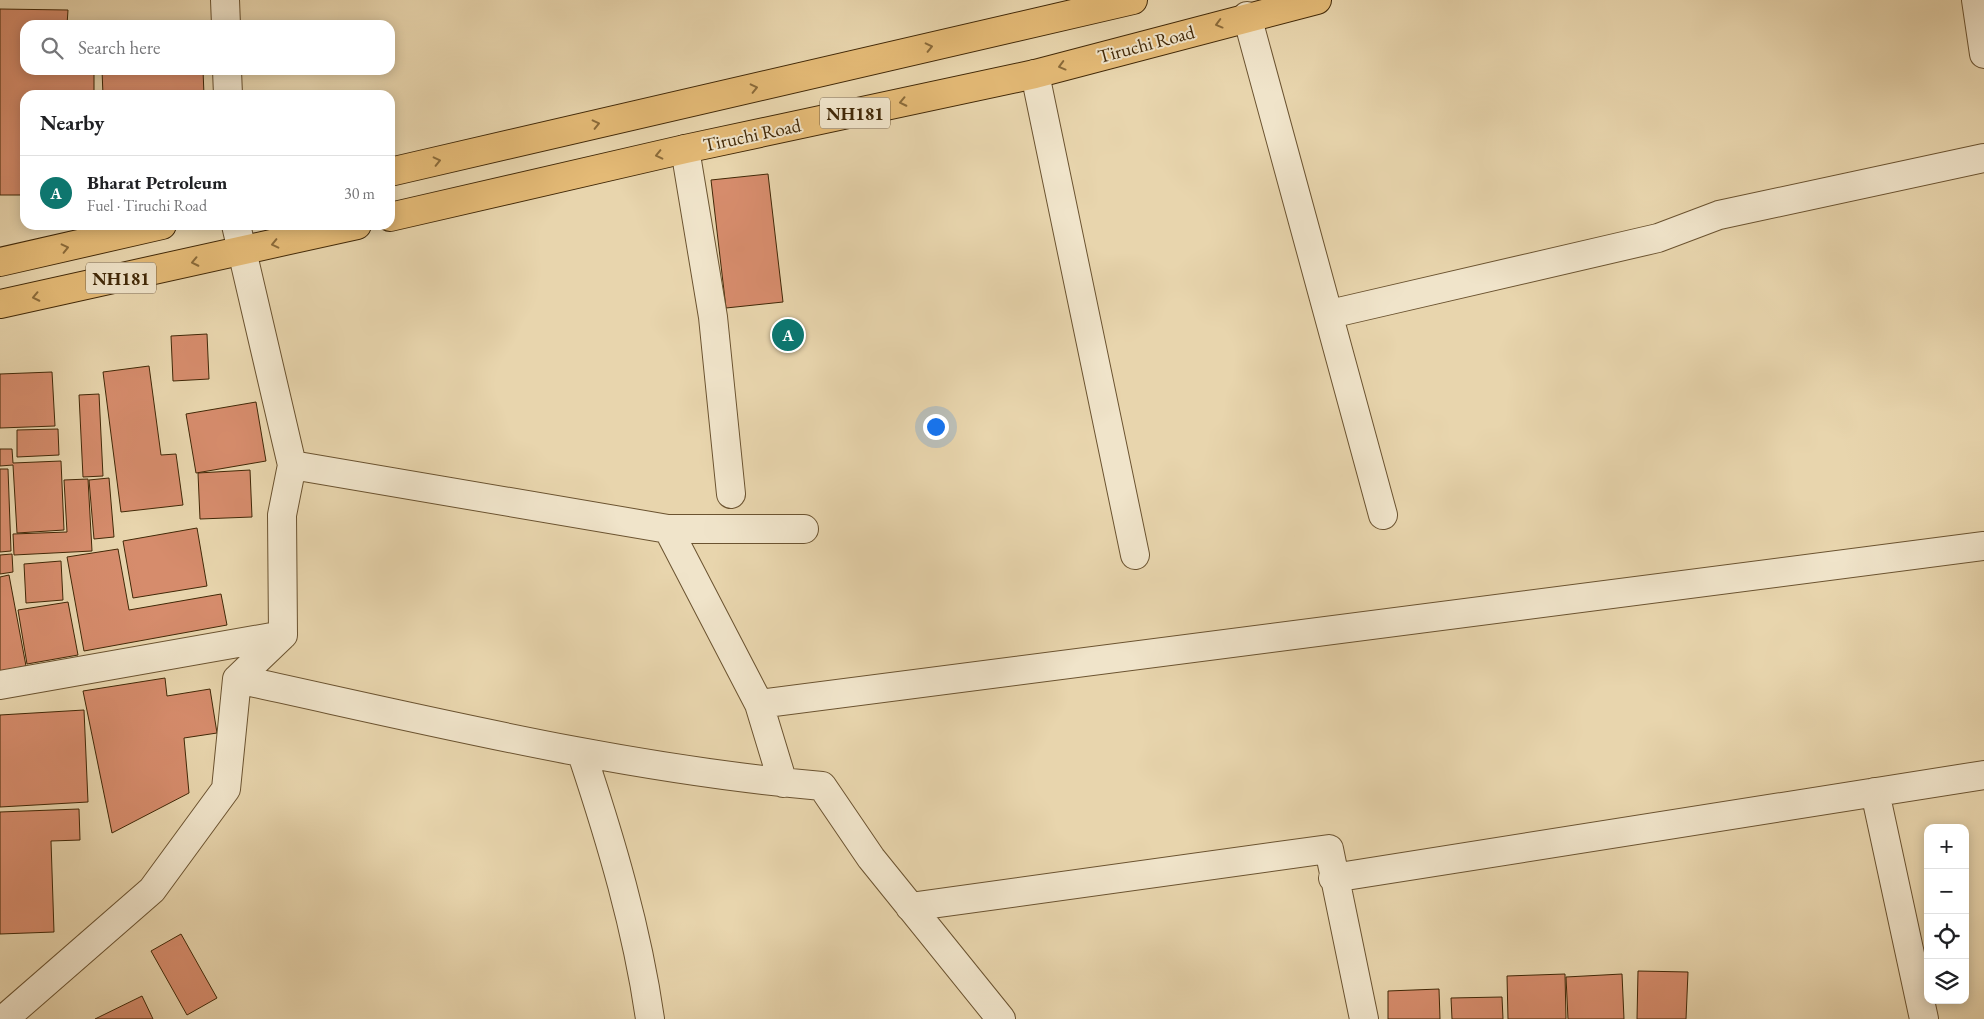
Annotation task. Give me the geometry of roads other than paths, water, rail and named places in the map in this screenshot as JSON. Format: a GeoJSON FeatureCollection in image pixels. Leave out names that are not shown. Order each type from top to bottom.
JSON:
{"type":"FeatureCollection","features":[{"type":"Feature","properties":{"kind":"highway","name":"NH181"},"geometry":{"type":"LineString","coordinates":[[395,171],[1132,0]]}},
{"type":"Feature","properties":{"kind":"highway","name":"Tiruchi Road"},"geometry":{"type":"LineString","coordinates":[[395,216],[685,149],[1035,74],[1248,16],[1317,0]]}},
{"type":"Feature","properties":{"kind":"highway","name":"NH181"},"geometry":{"type":"LineString","coordinates":[[0,262],[140,230]]}},
{"type":"Feature","properties":{"kind":"highway","name":"NH181"},"geometry":{"type":"LineString","coordinates":[[0,304],[334,230]]}},
{"type":"Feature","properties":{"kind":"street"},"geometry":{"type":"LineString","coordinates":[[225,0],[226,20]]}},
{"type":"Feature","properties":{"kind":"street"},"geometry":{"type":"LineString","coordinates":[[1976,0],[1984,54]]}},
{"type":"Feature","properties":{"kind":"street"},"geometry":{"type":"LineString","coordinates":[[1248,16],[1383,515]]}},
{"type":"Feature","properties":{"kind":"street"},"geometry":{"type":"LineString","coordinates":[[1035,74],[1135,555]]}},
{"type":"Feature","properties":{"kind":"street"},"geometry":{"type":"LineString","coordinates":[[227,75],[228,90]]}},
{"type":"Feature","properties":{"kind":"street"},"geometry":{"type":"LineString","coordinates":[[685,149],[714,317],[731,494]]}},
{"type":"Feature","properties":{"kind":"street"},"geometry":{"type":"LineString","coordinates":[[1330,314],[1658,238],[1719,215],[1984,158]]}},
{"type":"Feature","properties":{"kind":"street"},"geometry":{"type":"LineString","coordinates":[[4,1019],[152,890],[226,788],[237,679],[283,635],[282,515],[292,465],[237,230]]}},
{"type":"Feature","properties":{"kind":"street"},"geometry":{"type":"LineString","coordinates":[[292,465],[668,529],[804,529]]}},
{"type":"Feature","properties":{"kind":"street"},"geometry":{"type":"LineString","coordinates":[[668,529],[759,704],[783,783]]}},
{"type":"Feature","properties":{"kind":"street"},"geometry":{"type":"LineString","coordinates":[[759,704],[1984,546]]}},
{"type":"Feature","properties":{"kind":"street"},"geometry":{"type":"LineString","coordinates":[[0,685],[283,635]]}},
{"type":"Feature","properties":{"kind":"street"},"geometry":{"type":"LineString","coordinates":[[237,679],[582,754],[743,779],[822,786],[872,858],[1001,1019]]}},
{"type":"Feature","properties":{"kind":"street"},"geometry":{"type":"LineString","coordinates":[[582,754],[612,844],[643,970],[650,1019]]}},
{"type":"Feature","properties":{"kind":"street"},"geometry":{"type":"LineString","coordinates":[[1333,878],[1984,774]]}},
{"type":"Feature","properties":{"kind":"street"},"geometry":{"type":"LineString","coordinates":[[1875,792],[1924,1019]]}},
{"type":"Feature","properties":{"kind":"street"},"geometry":{"type":"LineString","coordinates":[[910,907],[1329,849],[1333,878],[1364,1019]]}},
{"type":"Feature","properties":{"kind":"place","name":"Bharat Petroleum"},"geometry":{"type":"Point","coordinates":[788,335]}}]}
